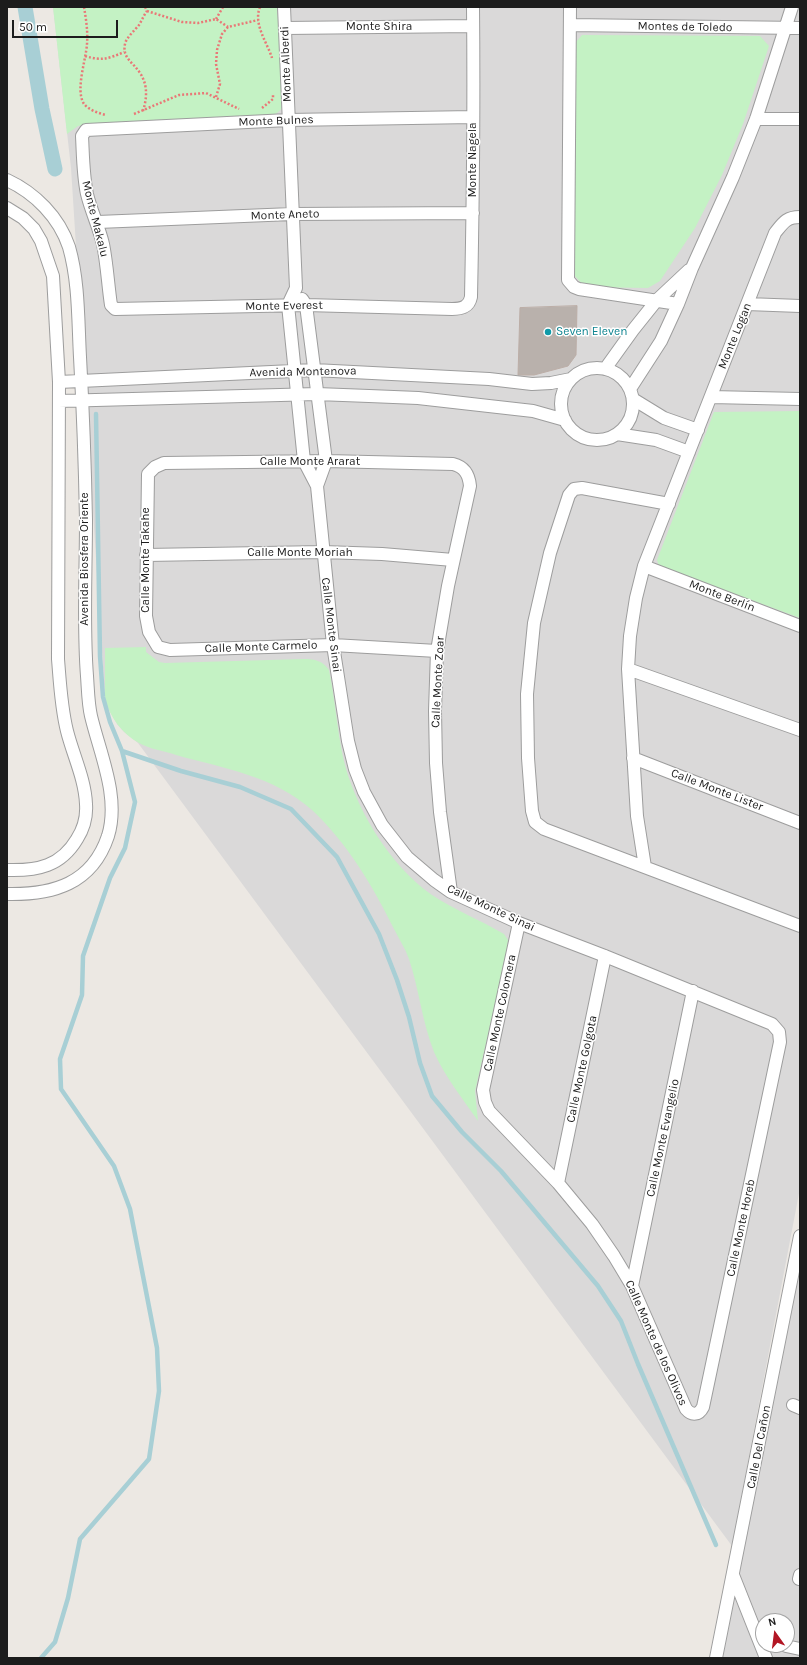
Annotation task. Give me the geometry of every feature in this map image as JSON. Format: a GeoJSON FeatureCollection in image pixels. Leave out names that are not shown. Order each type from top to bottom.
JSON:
{"type":"FeatureCollection","features":[{"type":"Feature","properties":{"kind":"street","name":"Monte Alberdi"},"geometry":{"type":"LineString","coordinates":[[284,7],[296,288]]}},
{"type":"Feature","properties":{"kind":"street","name":"Monte Nagela"},"geometry":{"type":"LineString","coordinates":[[461,309],[468,304],[471,296],[473,213],[473,7]]}},
{"type":"Feature","properties":{"kind":"street"},"geometry":{"type":"LineString","coordinates":[[570,7],[568,280],[574,287],[579,289],[678,304]]}},
{"type":"Feature","properties":{"kind":"street"},"geometry":{"type":"LineString","coordinates":[[698,430],[664,418],[632,394],[624,380],[616,373],[605,369],[596,368],[587,370],[571,379],[565,388],[562,399],[562,410],[565,420],[579,435],[588,438],[598,440],[617,434],[625,427],[630,419],[633,409],[632,394],[661,341],[692,268],[734,177],[756,119],[792,7]]}},
{"type":"Feature","properties":{"kind":"street","name":"Montes de Toledo"},"geometry":{"type":"LineString","coordinates":[[570,25],[800,28]]}},
{"type":"Feature","properties":{"kind":"street","name":"Monte Shira"},"geometry":{"type":"LineString","coordinates":[[285,28],[473,26]]}},
{"type":"Feature","properties":{"kind":"street","name":"Monte Bulnes"},"geometry":{"type":"LineString","coordinates":[[82,136],[84,131],[89,129],[288,120],[473,117]]}},
{"type":"Feature","properties":{"kind":"street"},"geometry":{"type":"LineString","coordinates":[[756,119],[800,119]]}},
{"type":"Feature","properties":{"kind":"street","name":"Monte Makalu"},"geometry":{"type":"LineString","coordinates":[[82,136],[83,168],[87,193],[98,222],[106,262],[111,302]]}},
{"type":"Feature","properties":{"kind":"street","name":"Avenida Biosfera Oriente"},"geometry":{"type":"LineString","coordinates":[[7,180],[20,186],[46,208],[61,229],[68,245],[73,263],[76,283],[81,381],[86,521],[84,593],[86,668],[91,715],[106,770],[111,796],[112,818],[108,836],[100,854],[90,868],[74,881],[61,888],[46,892],[7,894]]}},
{"type":"Feature","properties":{"kind":"street"},"geometry":{"type":"LineString","coordinates":[[7,208],[23,218],[34,229],[48,258],[53,282],[59,382],[58,659],[60,692],[67,732],[86,803],[86,815],[83,830],[73,846],[62,858],[46,866],[31,870],[7,870]]}},
{"type":"Feature","properties":{"kind":"street","name":"Monte Aneto"},"geometry":{"type":"LineString","coordinates":[[98,222],[292,214],[473,213]]}},
{"type":"Feature","properties":{"kind":"street","name":"Monte Logan"},"geometry":{"type":"LineString","coordinates":[[645,867],[637,816],[628,669],[630,636],[636,598],[644,566],[775,233],[784,221],[794,217],[800,217]]}},
{"type":"Feature","properties":{"kind":"street"},"geometry":{"type":"LineString","coordinates":[[605,369],[657,300],[692,268]]}},
{"type":"Feature","properties":{"kind":"street"},"geometry":{"type":"LineString","coordinates":[[296,288],[306,305],[326,460],[317,486]]}},
{"type":"Feature","properties":{"kind":"street"},"geometry":{"type":"LineString","coordinates":[[296,288],[288,305],[297,395],[304,461],[317,486]]}},
{"type":"Feature","properties":{"kind":"street","name":"Monte Everest"},"geometry":{"type":"LineString","coordinates":[[111,302],[112,307],[115,309],[306,305],[461,309]]}},
{"type":"Feature","properties":{"kind":"street"},"geometry":{"type":"LineString","coordinates":[[747,304],[800,306]]}},
{"type":"Feature","properties":{"kind":"street","name":"Avenida Montenova"},"geometry":{"type":"LineString","coordinates":[[59,382],[314,370],[460,377],[532,384],[551,383],[571,379]]}},
{"type":"Feature","properties":{"kind":"street","name":"Avenida Montenova"},"geometry":{"type":"LineString","coordinates":[[59,401],[317,394],[418,398],[533,411],[565,420]]}},
{"type":"Feature","properties":{"kind":"street"},"geometry":{"type":"LineString","coordinates":[[711,397],[800,399]]}},
{"type":"Feature","properties":{"kind":"street"},"geometry":{"type":"LineString","coordinates":[[617,434],[656,440],[689,452]]}},
{"type":"Feature","properties":{"kind":"street","name":"Calle Monte Ararat"},"geometry":{"type":"LineString","coordinates":[[151,470],[159,464],[164,463],[326,460],[453,464],[462,468],[467,475]]}},
{"type":"Feature","properties":{"kind":"street","name":"Calle Monte Takahe"},"geometry":{"type":"LineString","coordinates":[[151,470],[147,479],[147,625],[152,638],[158,647]]}},
{"type":"Feature","properties":{"kind":"street","name":"Calle Monte Zoar"},"geometry":{"type":"LineString","coordinates":[[451,892],[441,819],[436,763],[435,711],[437,651],[453,560],[469,495],[470,486],[467,475]]}},
{"type":"Feature","properties":{"kind":"street","name":"Calle Monte Sinai"},"geometry":{"type":"LineString","coordinates":[[317,486],[322,552],[333,645],[348,741],[355,769],[364,792],[382,825],[407,857],[451,892],[519,923],[693,991],[772,1024],[778,1029],[780,1037]]}},
{"type":"Feature","properties":{"kind":"street"},"geometry":{"type":"LineString","coordinates":[[669,504],[582,488],[574,489],[569,495],[550,553],[534,623],[527,694],[528,758],[532,811],[535,822],[544,829],[800,926]]}},
{"type":"Feature","properties":{"kind":"street","name":"Calle Monte Moriah"},"geometry":{"type":"LineString","coordinates":[[146,555],[322,552],[382,554],[453,560]]}},
{"type":"Feature","properties":{"kind":"street","name":"Monte Berlín"},"geometry":{"type":"LineString","coordinates":[[644,566],[800,626]]}},
{"type":"Feature","properties":{"kind":"street","name":"Calle Monte Carmelo"},"geometry":{"type":"LineString","coordinates":[[158,647],[170,650],[333,645],[437,651]]}},
{"type":"Feature","properties":{"kind":"street"},"geometry":{"type":"LineString","coordinates":[[628,669],[800,730]]}},
{"type":"Feature","properties":{"kind":"street","name":"Calle Monte Lister"},"geometry":{"type":"LineString","coordinates":[[633,758],[800,823]]}},
{"type":"Feature","properties":{"kind":"street","name":"Calle Monte Colomera"},"geometry":{"type":"LineString","coordinates":[[484,1102],[483,1090],[519,923]]}},
{"type":"Feature","properties":{"kind":"street","name":"Calle Monte Golgota"},"geometry":{"type":"LineString","coordinates":[[558,1182],[605,956]]}},
{"type":"Feature","properties":{"kind":"street","name":"Calle Monte Evangelio"},"geometry":{"type":"LineString","coordinates":[[632,1286],[693,991]]}},
{"type":"Feature","properties":{"kind":"street","name":"Calle Monte Horeb"},"geometry":{"type":"LineString","coordinates":[[694,1414],[699,1412],[703,1407],[780,1037]]}},
{"type":"Feature","properties":{"kind":"street","name":"Calle Monte de los Olivos"},"geometry":{"type":"LineString","coordinates":[[484,1102],[489,1111],[558,1182],[592,1224],[614,1256],[632,1286],[686,1409],[694,1414]]}},
{"type":"Feature","properties":{"kind":"street","name":"Calle Del Cañon"},"geometry":{"type":"LineString","coordinates":[[716,1658],[795,1292],[800,1236]]}},
{"type":"Feature","properties":{"kind":"street"},"geometry":{"type":"LineString","coordinates":[[733,1575],[766,1658]]}},
{"type":"Feature","properties":{"kind":"path"},"geometry":{"type":"LineString","coordinates":[[84,7],[87,27],[80,92],[84,105],[95,112],[110,116]]}},
{"type":"Feature","properties":{"kind":"path"},"geometry":{"type":"LineString","coordinates":[[145,7],[147,11],[182,22],[198,23],[216,19],[228,27]]}},
{"type":"Feature","properties":{"kind":"path"},"geometry":{"type":"LineString","coordinates":[[216,19],[223,7]]}},
{"type":"Feature","properties":{"kind":"path"},"geometry":{"type":"LineString","coordinates":[[260,7],[258,12],[258,20],[261,33],[269,47],[274,62]]}},
{"type":"Feature","properties":{"kind":"path"},"geometry":{"type":"LineString","coordinates":[[143,111],[147,98],[146,86],[140,73],[128,60],[124,52],[125,42],[140,23],[147,11]]}},
{"type":"Feature","properties":{"kind":"path"},"geometry":{"type":"LineString","coordinates":[[216,97],[220,84],[216,64],[217,50],[222,34],[228,27],[258,20]]}},
{"type":"Feature","properties":{"kind":"path"},"geometry":{"type":"LineString","coordinates":[[85,56],[97,60],[108,59],[124,52]]}},
{"type":"Feature","properties":{"kind":"path"},"geometry":{"type":"LineString","coordinates":[[262,108],[273,99],[274,92]]}},
{"type":"Feature","properties":{"kind":"path"},"geometry":{"type":"LineString","coordinates":[[129,115],[143,111],[167,99],[179,95],[206,93],[234,107],[246,110]]}},
{"type":"Feature","properties":{"kind":"shaded area"},"geometry":{"type":"Polygon","coordinates":[[[53,7],[800,7],[800,1188],[732,1546],[138,743],[124,732],[117,724],[107,706],[105,699],[71,168],[53,7]]]}},
{"type":"Feature","properties":{"kind":"shaded area"},"geometry":{"type":"Polygon","coordinates":[[[800,1254],[800,1658],[717,1658],[800,1254]]]}},
{"type":"Feature","properties":{"kind":"green space"},"geometry":{"type":"Polygon","coordinates":[[[53,7],[277,7],[284,101],[282,108],[277,113],[263,118],[167,119],[83,125],[78,126],[67,134],[53,7]]]}},
{"type":"Feature","properties":{"kind":"green space"},"geometry":{"type":"Polygon","coordinates":[[[582,35],[760,36],[769,46],[743,124],[722,175],[695,228],[660,281],[648,288],[585,287],[574,275],[575,43],[582,35]]]}},
{"type":"Feature","properties":{"kind":"green space"},"geometry":{"type":"Polygon","coordinates":[[[800,411],[800,618],[659,566],[657,560],[714,412],[800,411]]]}},
{"type":"Feature","properties":{"kind":"green space"},"geometry":{"type":"Polygon","coordinates":[[[146,647],[146,652],[159,662],[165,663],[308,659],[315,660],[327,667],[329,670],[341,746],[348,776],[365,815],[376,834],[388,852],[417,883],[432,895],[504,934],[508,940],[506,957],[475,1091],[478,1121],[449,1079],[434,1052],[426,1029],[409,959],[404,947],[368,881],[337,836],[312,810],[297,798],[281,789],[265,781],[230,769],[147,747],[127,735],[113,718],[105,699],[105,648],[146,647]]]}},
{"type":"Feature","properties":{"kind":"building","name":"Seven Eleven"},"geometry":{"type":"Polygon","coordinates":[[[577,306],[576,355],[568,366],[534,375],[518,375],[520,308],[577,306]]]}},
{"type":"Feature","properties":{"kind":"waterway"},"geometry":{"type":"LineString","coordinates":[[25,7],[42,109],[55,169]]}},
{"type":"Feature","properties":{"kind":"waterway"},"geometry":{"type":"LineString","coordinates":[[41,1658],[55,1642],[68,1598],[80,1539],[149,1459],[159,1391],[157,1348],[130,1209],[114,1166],[61,1089],[60,1059],[82,995],[83,956],[110,878],[125,848],[135,802],[122,751],[110,722],[103,697],[100,656],[96,414]]}},
{"type":"Feature","properties":{"kind":"waterway"},"geometry":{"type":"LineString","coordinates":[[122,751],[181,771],[240,787],[291,809],[337,857],[379,934],[397,980],[409,1017],[420,1063],[432,1096],[462,1132],[501,1171],[598,1286],[621,1321],[716,1545]]}},
{"type":"Feature","properties":{"kind":"place","name":"Seven Eleven"},"geometry":{"type":"Point","coordinates":[548,332]}}]}
